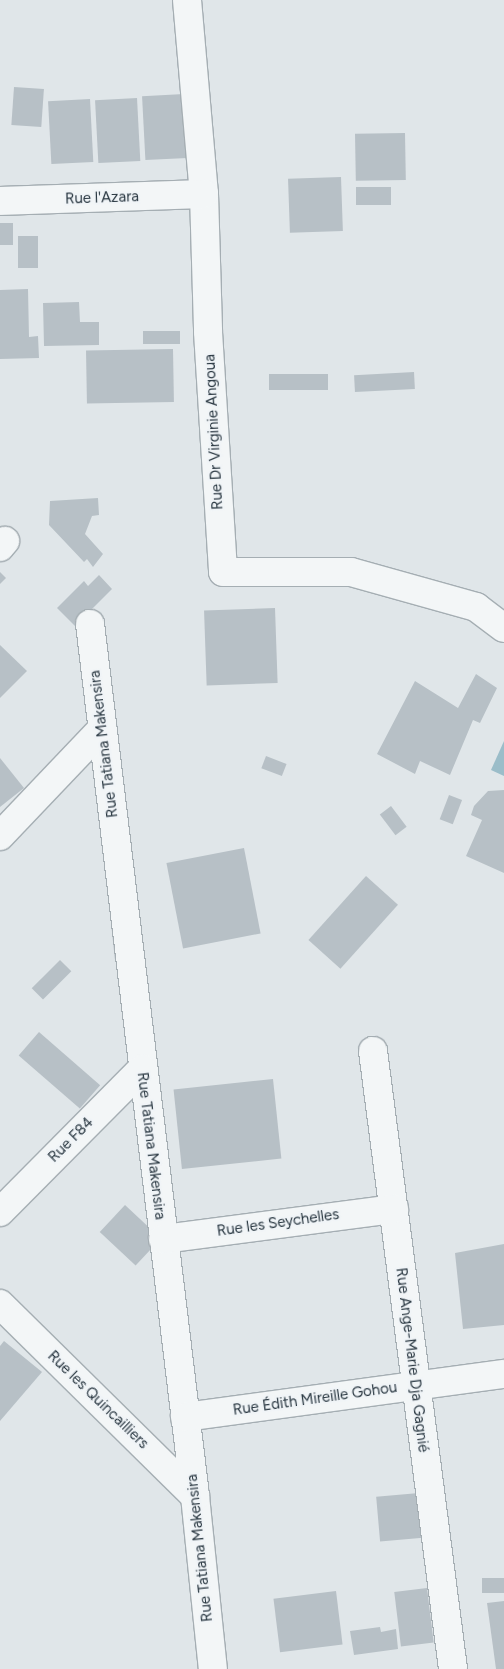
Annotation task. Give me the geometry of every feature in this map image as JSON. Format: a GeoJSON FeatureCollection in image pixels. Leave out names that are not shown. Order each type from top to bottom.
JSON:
{"type":"FeatureCollection","features":[{"type":"Feature","properties":{"kind":"street","name":"Rue Dr Virginie Angoua"},"geometry":{"type":"LineString","coordinates":[[186,0],[204,194],[208,332],[223,572],[350,572],[476,607],[504,628]]}},
{"type":"Feature","properties":{"kind":"street","name":"Rue l'Azara"},"geometry":{"type":"LineString","coordinates":[[0,201],[204,194]]}},
{"type":"Feature","properties":{"kind":"street","name":"Rue Tatiana Makensira"},"geometry":{"type":"LineString","coordinates":[[90,624],[142,1069],[195,1496],[213,1669]]}},
{"type":"Feature","properties":{"kind":"street"},"geometry":{"type":"LineString","coordinates":[[0,836],[102,729]]}},
{"type":"Feature","properties":{"kind":"street","name":"Rue Ange-Marie Dja Gagnié"},"geometry":{"type":"LineString","coordinates":[[373,1051],[394,1209],[414,1385],[453,1669]]}},
{"type":"Feature","properties":{"kind":"street","name":"Rue F84"},"geometry":{"type":"LineString","coordinates":[[0,1212],[142,1069]]}},
{"type":"Feature","properties":{"kind":"street","name":"Rue les Seychelles"},"geometry":{"type":"LineString","coordinates":[[163,1239],[394,1209]]}},
{"type":"Feature","properties":{"kind":"street","name":"Rue les Quincailliers"},"geometry":{"type":"LineString","coordinates":[[0,1304],[195,1496]]}},
{"type":"Feature","properties":{"kind":"street","name":"Rue Édith Mireille Gohou"},"geometry":{"type":"LineString","coordinates":[[185,1417],[504,1374]]}},
{"type":"Feature","properties":{"kind":"water"},"geometry":{"type":"Polygon","coordinates":[[[504,741],[504,776],[491,770],[504,741]]]}},
{"type":"Feature","properties":{"kind":"building"},"geometry":{"type":"Polygon","coordinates":[[[14,87],[44,89],[41,127],[11,125],[14,87]]]}},
{"type":"Feature","properties":{"kind":"building"},"geometry":{"type":"Polygon","coordinates":[[[184,94],[187,158],[145,160],[142,96],[184,94]]]}},
{"type":"Feature","properties":{"kind":"building"},"geometry":{"type":"Polygon","coordinates":[[[137,98],[140,161],[98,163],[95,100],[137,98]]]}},
{"type":"Feature","properties":{"kind":"building"},"geometry":{"type":"Polygon","coordinates":[[[90,99],[93,162],[51,164],[48,101],[90,99]]]}},
{"type":"Feature","properties":{"kind":"building"},"geometry":{"type":"Polygon","coordinates":[[[405,133],[406,180],[356,181],[355,134],[405,133]]]}},
{"type":"Feature","properties":{"kind":"building"},"geometry":{"type":"Polygon","coordinates":[[[341,177],[343,231],[290,233],[288,179],[341,177]]]}},
{"type":"Feature","properties":{"kind":"building"},"geometry":{"type":"Polygon","coordinates":[[[356,187],[391,187],[391,205],[356,205],[356,187]]]}},
{"type":"Feature","properties":{"kind":"building"},"geometry":{"type":"Polygon","coordinates":[[[0,223],[13,223],[13,245],[0,245],[0,223]]]}},
{"type":"Feature","properties":{"kind":"building"},"geometry":{"type":"Polygon","coordinates":[[[18,236],[38,236],[38,268],[18,268],[18,236]]]}},
{"type":"Feature","properties":{"kind":"building"},"geometry":{"type":"Polygon","coordinates":[[[28,289],[29,337],[38,336],[39,358],[0,359],[0,290],[28,289]]]}},
{"type":"Feature","properties":{"kind":"building"},"geometry":{"type":"Polygon","coordinates":[[[79,302],[80,322],[99,322],[99,345],[44,346],[43,303],[79,302]]]}},
{"type":"Feature","properties":{"kind":"building"},"geometry":{"type":"Polygon","coordinates":[[[143,331],[180,331],[180,344],[143,344],[143,331]]]}},
{"type":"Feature","properties":{"kind":"building"},"geometry":{"type":"Polygon","coordinates":[[[173,349],[174,402],[87,404],[86,351],[173,349]]]}},
{"type":"Feature","properties":{"kind":"building"},"geometry":{"type":"Polygon","coordinates":[[[414,372],[415,389],[355,392],[354,375],[414,372]]]}},
{"type":"Feature","properties":{"kind":"building"},"geometry":{"type":"Polygon","coordinates":[[[269,374],[328,374],[328,390],[269,390],[269,374]]]}},
{"type":"Feature","properties":{"kind":"building"},"geometry":{"type":"Polygon","coordinates":[[[98,498],[99,515],[92,516],[85,534],[103,554],[93,567],[87,559],[84,562],[49,525],[50,501],[98,498]]]}},
{"type":"Feature","properties":{"kind":"building"},"geometry":{"type":"Polygon","coordinates":[[[0,572],[6,578],[0,584],[0,572]]]}},
{"type":"Feature","properties":{"kind":"building"},"geometry":{"type":"Polygon","coordinates":[[[99,575],[112,589],[75,626],[57,608],[84,581],[88,586],[99,575]]]}},
{"type":"Feature","properties":{"kind":"building"},"geometry":{"type":"Polygon","coordinates":[[[275,608],[278,683],[207,685],[204,610],[275,608]]]}},
{"type":"Feature","properties":{"kind":"building"},"geometry":{"type":"Polygon","coordinates":[[[0,645],[27,671],[0,698],[0,645]]]}},
{"type":"Feature","properties":{"kind":"building"},"geometry":{"type":"Polygon","coordinates":[[[476,674],[497,688],[480,723],[473,720],[450,775],[420,761],[415,774],[377,754],[415,681],[458,708],[476,674]]]}},
{"type":"Feature","properties":{"kind":"building"},"geometry":{"type":"Polygon","coordinates":[[[266,756],[287,764],[282,776],[261,768],[266,756]]]}},
{"type":"Feature","properties":{"kind":"building"},"geometry":{"type":"Polygon","coordinates":[[[0,758],[24,788],[0,807],[0,758]]]}},
{"type":"Feature","properties":{"kind":"building"},"geometry":{"type":"Polygon","coordinates":[[[504,790],[504,873],[466,856],[482,820],[471,815],[474,806],[488,791],[504,790]]]}},
{"type":"Feature","properties":{"kind":"building"},"geometry":{"type":"Polygon","coordinates":[[[449,795],[462,800],[453,824],[440,819],[449,795]]]}},
{"type":"Feature","properties":{"kind":"building"},"geometry":{"type":"Polygon","coordinates":[[[391,806],[407,827],[395,835],[380,814],[391,806]]]}},
{"type":"Feature","properties":{"kind":"building"},"geometry":{"type":"Polygon","coordinates":[[[244,848],[261,933],[183,948],[166,863],[244,848]]]}},
{"type":"Feature","properties":{"kind":"building"},"geometry":{"type":"Polygon","coordinates":[[[366,876],[398,905],[340,969],[308,940],[366,876]]]}},
{"type":"Feature","properties":{"kind":"building"},"geometry":{"type":"Polygon","coordinates":[[[120,922],[124,958],[115,959],[111,923],[120,922]]]}},
{"type":"Feature","properties":{"kind":"building"},"geometry":{"type":"Polygon","coordinates":[[[60,960],[71,971],[43,1000],[32,988],[60,960]]]}},
{"type":"Feature","properties":{"kind":"building"},"geometry":{"type":"Polygon","coordinates":[[[39,1032],[100,1085],[80,1109],[19,1055],[39,1032]]]}},
{"type":"Feature","properties":{"kind":"building"},"geometry":{"type":"Polygon","coordinates":[[[273,1079],[281,1159],[182,1169],[174,1089],[273,1079]]]}},
{"type":"Feature","properties":{"kind":"building"},"geometry":{"type":"Polygon","coordinates":[[[125,1205],[161,1238],[136,1265],[100,1232],[125,1205]]]}},
{"type":"Feature","properties":{"kind":"building"},"geometry":{"type":"Polygon","coordinates":[[[504,1244],[504,1325],[463,1329],[455,1253],[504,1244]]]}},
{"type":"Feature","properties":{"kind":"building"},"geometry":{"type":"Polygon","coordinates":[[[4,1341],[42,1372],[0,1421],[0,1346],[4,1341]]]}},
{"type":"Feature","properties":{"kind":"building"},"geometry":{"type":"Polygon","coordinates":[[[419,1493],[423,1538],[380,1542],[376,1497],[419,1493]]]}},
{"type":"Feature","properties":{"kind":"building"},"geometry":{"type":"Polygon","coordinates":[[[482,1578],[504,1578],[504,1593],[482,1593],[482,1578]]]}},
{"type":"Feature","properties":{"kind":"building"},"geometry":{"type":"Polygon","coordinates":[[[427,1588],[434,1643],[401,1647],[394,1592],[427,1588]]]}},
{"type":"Feature","properties":{"kind":"building"},"geometry":{"type":"Polygon","coordinates":[[[336,1591],[343,1645],[280,1652],[273,1599],[336,1591]]]}},
{"type":"Feature","properties":{"kind":"building"},"geometry":{"type":"Polygon","coordinates":[[[504,1601],[504,1669],[496,1669],[487,1603],[504,1601]]]}},
{"type":"Feature","properties":{"kind":"building"},"geometry":{"type":"Polygon","coordinates":[[[380,1627],[381,1632],[396,1629],[398,1649],[354,1655],[350,1631],[380,1627]]]}}]}
